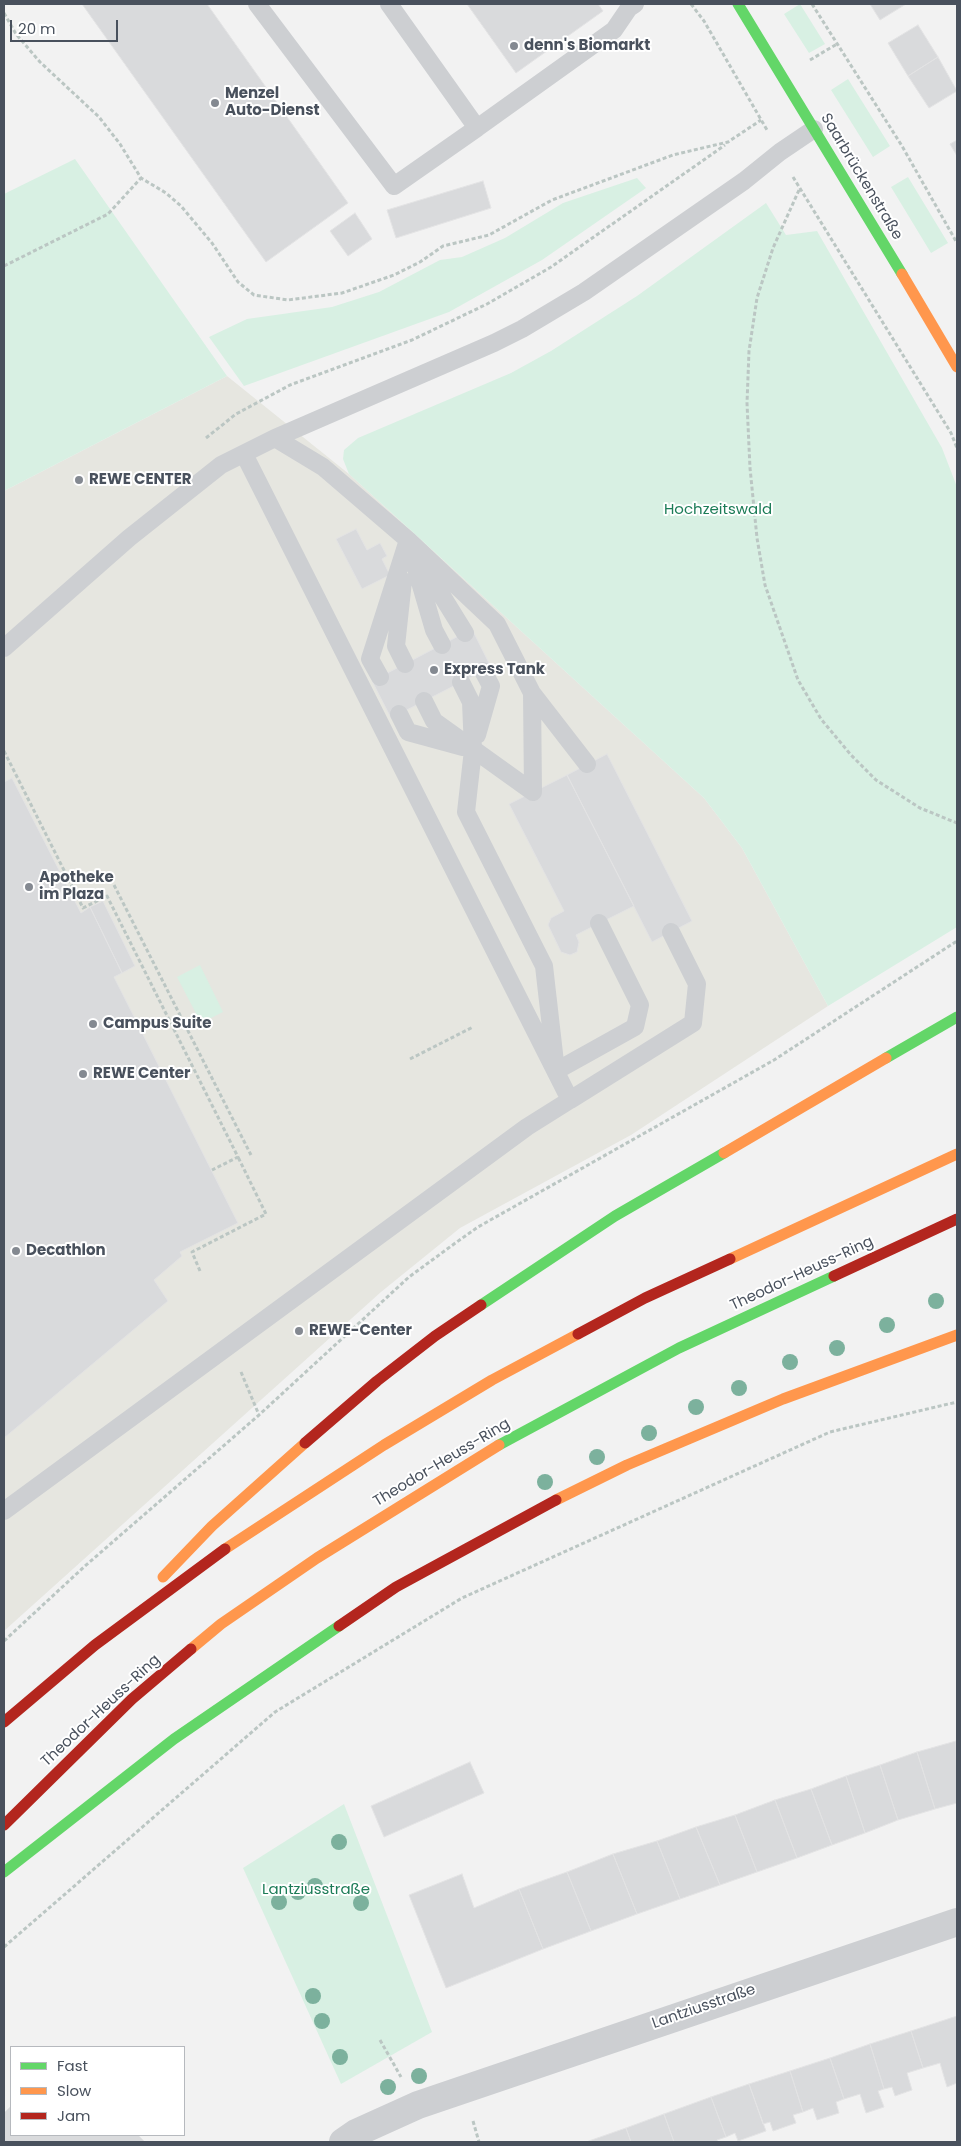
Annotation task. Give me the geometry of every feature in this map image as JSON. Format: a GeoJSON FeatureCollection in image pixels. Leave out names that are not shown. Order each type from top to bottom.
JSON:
{"type":"FeatureCollection","features":[{"type":"Feature","properties":{"kind":"main road","name":"Saarbrückenstraße"},"geometry":{"type":"LineString","coordinates":[[738,4],[862,205],[957,367]]}},
{"type":"Feature","properties":{"kind":"main road"},"geometry":{"type":"LineString","coordinates":[[96,1645],[212,1526],[266,1476],[377,1381],[435,1336],[615,1216],[957,1017]]}},
{"type":"Feature","properties":{"kind":"main road"},"geometry":{"type":"LineString","coordinates":[[4,1722],[96,1645],[198,1567],[279,1512],[492,1380],[644,1298],[957,1154]]}},
{"type":"Feature","properties":{"kind":"main road","name":"Theodor-Heuss-Ring"},"geometry":{"type":"LineString","coordinates":[[4,1825],[132,1699],[221,1624],[317,1558],[480,1455],[679,1348],[957,1219]]}},
{"type":"Feature","properties":{"kind":"main road"},"geometry":{"type":"LineString","coordinates":[[4,1872],[174,1739],[396,1587],[523,1517],[627,1465],[783,1399],[957,1335]]}},
{"type":"Feature","properties":{"kind":"street","name":"Lantziusstraße"},"geometry":{"type":"LineString","coordinates":[[343,2142],[356,2133],[418,2106],[957,1922]]}},
{"type":"Feature","properties":{"kind":"lane"},"geometry":{"type":"LineString","coordinates":[[257,4],[394,186],[614,30],[632,6]]}},
{"type":"Feature","properties":{"kind":"lane"},"geometry":{"type":"LineString","coordinates":[[389,4],[477,128]]}},
{"type":"Feature","properties":{"kind":"lane"},"geometry":{"type":"LineString","coordinates":[[4,648],[122,544],[221,465],[275,438],[494,343],[522,329],[584,292],[744,181],[780,152],[814,130]]}},
{"type":"Feature","properties":{"kind":"lane"},"geometry":{"type":"LineString","coordinates":[[275,438],[323,467],[408,540],[497,624],[532,693],[588,764]]}},
{"type":"Feature","properties":{"kind":"lane"},"geometry":{"type":"LineString","coordinates":[[244,454],[570,1100]]}},
{"type":"Feature","properties":{"kind":"lane"},"geometry":{"type":"LineString","coordinates":[[408,540],[464,633]]}},
{"type":"Feature","properties":{"kind":"lane"},"geometry":{"type":"LineString","coordinates":[[408,540],[434,630],[442,645]]}},
{"type":"Feature","properties":{"kind":"lane"},"geometry":{"type":"LineString","coordinates":[[405,664],[396,646],[408,540]]}},
{"type":"Feature","properties":{"kind":"lane"},"geometry":{"type":"LineString","coordinates":[[380,677],[370,659],[408,540]]}},
{"type":"Feature","properties":{"kind":"lane"},"geometry":{"type":"LineString","coordinates":[[473,750],[491,686],[484,671]]}},
{"type":"Feature","properties":{"kind":"lane"},"geometry":{"type":"LineString","coordinates":[[461,682],[471,702],[473,750],[466,812],[544,966],[556,1072]]}},
{"type":"Feature","properties":{"kind":"lane"},"geometry":{"type":"LineString","coordinates":[[424,701],[434,721],[534,792],[532,693]]}},
{"type":"Feature","properties":{"kind":"lane"},"geometry":{"type":"LineString","coordinates":[[398,714],[408,732],[473,750]]}},
{"type":"Feature","properties":{"kind":"lane"},"geometry":{"type":"LineString","coordinates":[[556,1072],[635,1027],[640,1005],[599,924]]}},
{"type":"Feature","properties":{"kind":"lane"},"geometry":{"type":"LineString","coordinates":[[4,1511],[527,1127],[694,1023],[697,984],[671,932]]}},
{"type":"Feature","properties":{"kind":"path"},"geometry":{"type":"LineString","coordinates":[[206,438],[236,414],[290,386],[412,340],[487,304],[551,267],[761,120],[704,22],[691,4]]}},
{"type":"Feature","properties":{"kind":"path"},"geometry":{"type":"LineString","coordinates":[[812,4],[902,146],[957,243]]}},
{"type":"Feature","properties":{"kind":"path"},"geometry":{"type":"LineString","coordinates":[[4,13],[16,34],[40,62],[99,117],[120,144],[141,178],[166,193],[182,206],[212,243],[238,282],[254,295],[288,300],[342,293],[394,276],[420,262],[443,246],[488,235],[552,200],[672,155],[728,142]]}},
{"type":"Feature","properties":{"kind":"path"},"geometry":{"type":"LineString","coordinates":[[4,266],[108,214],[141,178]]}},
{"type":"Feature","properties":{"kind":"path"},"geometry":{"type":"LineString","coordinates":[[957,448],[951,433],[800,190],[773,248],[757,298],[749,351],[747,403],[750,468],[765,585],[798,680],[822,719],[851,755],[876,780],[920,808],[957,823]]}},
{"type":"Feature","properties":{"kind":"path"},"geometry":{"type":"LineString","coordinates":[[4,751],[83,908],[107,896],[266,1214],[192,1252],[200,1271]]}},
{"type":"Feature","properties":{"kind":"path"},"geometry":{"type":"LineString","coordinates":[[114,885],[251,1155]]}},
{"type":"Feature","properties":{"kind":"path"},"geometry":{"type":"LineString","coordinates":[[4,1641],[85,1566],[259,1415],[409,1277],[478,1227],[774,1060],[957,941]]}},
{"type":"Feature","properties":{"kind":"path"},"geometry":{"type":"LineString","coordinates":[[410,1059],[473,1027]]}},
{"type":"Feature","properties":{"kind":"path"},"geometry":{"type":"LineString","coordinates":[[212,1170],[238,1157]]}},
{"type":"Feature","properties":{"kind":"path"},"geometry":{"type":"LineString","coordinates":[[240,1371],[259,1415]]}},
{"type":"Feature","properties":{"kind":"path"},"geometry":{"type":"LineString","coordinates":[[4,1947],[276,1712],[462,1598],[830,1432],[957,1402]]}},
{"type":"Feature","properties":{"kind":"path"},"geometry":{"type":"LineString","coordinates":[[380,2040],[418,2106]]}},
{"type":"Feature","properties":{"kind":"shaded area"},"geometry":{"type":"Polygon","coordinates":[[[227,376],[349,474],[704,798],[742,848],[828,1006],[631,1135],[460,1228],[381,1292],[4,1631],[4,491],[227,376]]]}},
{"type":"Feature","properties":{"kind":"green space"},"geometry":{"type":"Polygon","coordinates":[[[800,4],[825,44],[809,53],[784,14],[800,4]]]}},
{"type":"Feature","properties":{"kind":"green space"},"geometry":{"type":"Polygon","coordinates":[[[848,79],[890,146],[873,157],[831,90],[848,79]]]}},
{"type":"Feature","properties":{"kind":"green space"},"geometry":{"type":"Polygon","coordinates":[[[75,159],[227,376],[4,491],[4,194],[75,159]]]}},
{"type":"Feature","properties":{"kind":"green space"},"geometry":{"type":"Polygon","coordinates":[[[908,177],[948,243],[931,253],[891,187],[908,177]]]}},
{"type":"Feature","properties":{"kind":"green space"},"geometry":{"type":"Polygon","coordinates":[[[637,178],[646,188],[542,260],[449,312],[244,386],[209,337],[247,319],[332,307],[379,292],[440,260],[462,257],[505,238],[563,203],[637,178]]]}},
{"type":"Feature","properties":{"kind":"green space","name":"Hochzeitswald"},"geometry":{"type":"Polygon","coordinates":[[[766,203],[786,235],[817,231],[942,448],[957,487],[957,927],[828,1006],[742,848],[704,798],[349,474],[343,459],[344,450],[358,438],[511,373],[551,351],[637,296],[766,203]]]}},
{"type":"Feature","properties":{"kind":"green space"},"geometry":{"type":"Polygon","coordinates":[[[200,965],[223,1012],[201,1023],[177,977],[200,965]]]}},
{"type":"Feature","properties":{"kind":"green space","name":"Lantziusstraße"},"geometry":{"type":"Polygon","coordinates":[[[344,1804],[432,2032],[341,2084],[243,1868],[344,1804]]]}},
{"type":"Feature","properties":{"kind":"building","name":"Menzel Auto-Dienst"},"geometry":{"type":"Polygon","coordinates":[[[82,4],[207,4],[348,203],[266,262],[82,4]]]}},
{"type":"Feature","properties":{"kind":"building"},"geometry":{"type":"Polygon","coordinates":[[[467,4],[598,4],[603,11],[516,73],[467,4]]]}},
{"type":"Feature","properties":{"kind":"building"},"geometry":{"type":"Polygon","coordinates":[[[870,4],[906,4],[880,20],[870,4]]]}},
{"type":"Feature","properties":{"kind":"building"},"geometry":{"type":"Polygon","coordinates":[[[918,25],[938,57],[908,76],[888,43],[918,25]]]}},
{"type":"Feature","properties":{"kind":"building"},"geometry":{"type":"Polygon","coordinates":[[[938,57],[957,91],[929,108],[908,76],[938,57]]]}},
{"type":"Feature","properties":{"kind":"building"},"geometry":{"type":"Polygon","coordinates":[[[957,140],[957,156],[950,144],[957,140]]]}},
{"type":"Feature","properties":{"kind":"building"},"geometry":{"type":"Polygon","coordinates":[[[483,181],[491,208],[396,238],[387,210],[483,181]]]}},
{"type":"Feature","properties":{"kind":"building"},"geometry":{"type":"Polygon","coordinates":[[[355,213],[372,239],[348,256],[330,231],[355,213]]]}},
{"type":"Feature","properties":{"kind":"building"},"geometry":{"type":"Polygon","coordinates":[[[356,529],[367,550],[380,543],[387,556],[382,559],[390,575],[362,589],[336,539],[356,529]]]}},
{"type":"Feature","properties":{"kind":"building"},"geometry":{"type":"Polygon","coordinates":[[[472,629],[491,667],[391,718],[372,681],[472,629]]]}},
{"type":"Feature","properties":{"kind":"building"},"geometry":{"type":"Polygon","coordinates":[[[607,754],[692,921],[652,942],[567,775],[607,754]]]}},
{"type":"Feature","properties":{"kind":"building"},"geometry":{"type":"Polygon","coordinates":[[[567,775],[634,906],[576,935],[579,942],[577,952],[570,955],[561,952],[548,925],[551,918],[564,911],[509,804],[567,775]]]}},
{"type":"Feature","properties":{"kind":"building","name":"REWE Center"},"geometry":{"type":"Polygon","coordinates":[[[12,778],[81,913],[90,907],[122,973],[114,977],[238,1223],[180,1252],[182,1256],[154,1280],[168,1301],[4,1438],[4,782],[12,778]]]}},
{"type":"Feature","properties":{"kind":"building"},"geometry":{"type":"Polygon","coordinates":[[[103,901],[135,966],[122,973],[90,907],[103,901]]]}},
{"type":"Feature","properties":{"kind":"building"},"geometry":{"type":"Polygon","coordinates":[[[956,1741],[957,1803],[935,1809],[917,1752],[956,1741]]]}},
{"type":"Feature","properties":{"kind":"building"},"geometry":{"type":"Polygon","coordinates":[[[917,1752],[935,1809],[898,1820],[880,1765],[917,1752]]]}},
{"type":"Feature","properties":{"kind":"building"},"geometry":{"type":"Polygon","coordinates":[[[470,1762],[484,1793],[384,1837],[371,1806],[470,1762]]]}},
{"type":"Feature","properties":{"kind":"building"},"geometry":{"type":"Polygon","coordinates":[[[880,1765],[898,1820],[865,1833],[846,1776],[880,1765]]]}},
{"type":"Feature","properties":{"kind":"building"},"geometry":{"type":"Polygon","coordinates":[[[846,1776],[865,1833],[832,1845],[811,1789],[846,1776]]]}},
{"type":"Feature","properties":{"kind":"building"},"geometry":{"type":"Polygon","coordinates":[[[811,1789],[832,1845],[797,1858],[775,1800],[811,1789]]]}},
{"type":"Feature","properties":{"kind":"building"},"geometry":{"type":"Polygon","coordinates":[[[775,1800],[797,1858],[757,1872],[735,1815],[775,1800]]]}},
{"type":"Feature","properties":{"kind":"building"},"geometry":{"type":"Polygon","coordinates":[[[735,1815],[757,1872],[720,1885],[696,1827],[735,1815]]]}},
{"type":"Feature","properties":{"kind":"building"},"geometry":{"type":"Polygon","coordinates":[[[696,1827],[720,1885],[680,1899],[657,1841],[696,1827]]]}},
{"type":"Feature","properties":{"kind":"building"},"geometry":{"type":"Polygon","coordinates":[[[657,1841],[680,1899],[637,1914],[613,1854],[657,1841]]]}},
{"type":"Feature","properties":{"kind":"building"},"geometry":{"type":"Polygon","coordinates":[[[613,1854],[637,1914],[591,1931],[567,1872],[613,1854]]]}},
{"type":"Feature","properties":{"kind":"building"},"geometry":{"type":"Polygon","coordinates":[[[567,1872],[591,1931],[543,1949],[519,1889],[567,1872]]]}},
{"type":"Feature","properties":{"kind":"building"},"geometry":{"type":"Polygon","coordinates":[[[462,1874],[474,1908],[519,1889],[543,1949],[446,1988],[409,1895],[462,1874]]]}},
{"type":"Feature","properties":{"kind":"building"},"geometry":{"type":"Polygon","coordinates":[[[957,2016],[957,2083],[947,2087],[940,2063],[923,2068],[911,2031],[957,2016]]]}},
{"type":"Feature","properties":{"kind":"building"},"geometry":{"type":"Polygon","coordinates":[[[911,2031],[923,2068],[907,2073],[912,2090],[895,2096],[892,2087],[884,2089],[870,2044],[911,2031]]]}},
{"type":"Feature","properties":{"kind":"building"},"geometry":{"type":"Polygon","coordinates":[[[870,2044],[884,2089],[878,2091],[884,2107],[866,2113],[860,2094],[844,2099],[830,2058],[870,2044]]]}},
{"type":"Feature","properties":{"kind":"building"},"geometry":{"type":"Polygon","coordinates":[[[830,2058],[844,2099],[836,2102],[839,2113],[817,2120],[813,2108],[803,2112],[790,2071],[830,2058]]]}},
{"type":"Feature","properties":{"kind":"building"},"geometry":{"type":"Polygon","coordinates":[[[790,2071],[803,2112],[793,2115],[796,2123],[773,2131],[770,2122],[763,2124],[749,2084],[790,2071]]]}},
{"type":"Feature","properties":{"kind":"building"},"geometry":{"type":"Polygon","coordinates":[[[749,2084],[766,2131],[738,2141],[735,2133],[726,2137],[711,2097],[749,2084]]]}},
{"type":"Feature","properties":{"kind":"building"},"geometry":{"type":"Polygon","coordinates":[[[711,2097],[726,2137],[717,2140],[718,2142],[674,2142],[664,2114],[711,2097]]]}},
{"type":"Feature","properties":{"kind":"building"},"geometry":{"type":"Polygon","coordinates":[[[10,2107],[10,2136],[139,2136],[145,2142],[4,2142],[4,2113],[10,2107]]]}},
{"type":"Feature","properties":{"kind":"building"},"geometry":{"type":"Polygon","coordinates":[[[664,2114],[674,2142],[631,2142],[626,2128],[664,2114]]]}},
{"type":"Feature","properties":{"kind":"building"},"geometry":{"type":"Polygon","coordinates":[[[626,2128],[631,2142],[586,2142],[626,2128]]]}},
{"type":"Feature","properties":{"kind":"traffic: fast"},"geometry":{"type":"LineString","coordinates":[[738,4],[902,274]]}},
{"type":"Feature","properties":{"kind":"traffic: fast"},"geometry":{"type":"LineString","coordinates":[[886,1058],[957,1017]]}},
{"type":"Feature","properties":{"kind":"traffic: fast"},"geometry":{"type":"LineString","coordinates":[[481,1305],[615,1216],[724,1153]]}},
{"type":"Feature","properties":{"kind":"traffic: fast"},"geometry":{"type":"LineString","coordinates":[[499,1445],[679,1348],[834,1276]]}},
{"type":"Feature","properties":{"kind":"traffic: fast"},"geometry":{"type":"LineString","coordinates":[[4,1872],[174,1739],[339,1626]]}},
{"type":"Feature","properties":{"kind":"traffic: slow"},"geometry":{"type":"LineString","coordinates":[[902,274],[957,367]]}},
{"type":"Feature","properties":{"kind":"traffic: slow"},"geometry":{"type":"LineString","coordinates":[[724,1153],[886,1058]]}},
{"type":"Feature","properties":{"kind":"traffic: slow"},"geometry":{"type":"LineString","coordinates":[[730,1259],[957,1154]]}},
{"type":"Feature","properties":{"kind":"traffic: slow"},"geometry":{"type":"LineString","coordinates":[[225,1549],[384,1445],[492,1380],[578,1334]]}},
{"type":"Feature","properties":{"kind":"traffic: slow"},"geometry":{"type":"LineString","coordinates":[[556,1500],[627,1465],[783,1399],[957,1335]]}},
{"type":"Feature","properties":{"kind":"traffic: slow"},"geometry":{"type":"LineString","coordinates":[[163,1577],[212,1526],[305,1443]]}},
{"type":"Feature","properties":{"kind":"traffic: slow"},"geometry":{"type":"LineString","coordinates":[[191,1649],[221,1624],[317,1558],[499,1445]]}},
{"type":"Feature","properties":{"kind":"traffic: jam"},"geometry":{"type":"LineString","coordinates":[[834,1276],[957,1219]]}},
{"type":"Feature","properties":{"kind":"traffic: jam"},"geometry":{"type":"LineString","coordinates":[[578,1334],[645,1298],[730,1259]]}},
{"type":"Feature","properties":{"kind":"traffic: jam"},"geometry":{"type":"LineString","coordinates":[[305,1443],[377,1381],[435,1336],[481,1305]]}},
{"type":"Feature","properties":{"kind":"traffic: jam"},"geometry":{"type":"LineString","coordinates":[[339,1626],[396,1587],[556,1500]]}},
{"type":"Feature","properties":{"kind":"traffic: jam"},"geometry":{"type":"LineString","coordinates":[[4,1722],[95,1645],[225,1549]]}},
{"type":"Feature","properties":{"kind":"traffic: jam"},"geometry":{"type":"LineString","coordinates":[[4,1825],[132,1699],[191,1649]]}},
{"type":"Feature","properties":{"kind":"place","name":"denn's Biomarkt"},"geometry":{"type":"Point","coordinates":[514,46]}},
{"type":"Feature","properties":{"kind":"place","name":"Menzel Auto-Dienst"},"geometry":{"type":"Point","coordinates":[215,103]}},
{"type":"Feature","properties":{"kind":"place","name":"REWE CENTER"},"geometry":{"type":"Point","coordinates":[79,480]}},
{"type":"Feature","properties":{"kind":"place","name":"Express Tank"},"geometry":{"type":"Point","coordinates":[434,670]}},
{"type":"Feature","properties":{"kind":"place","name":"Apotheke im Plaza"},"geometry":{"type":"Point","coordinates":[29,887]}},
{"type":"Feature","properties":{"kind":"place","name":"Campus Suite"},"geometry":{"type":"Point","coordinates":[93,1024]}},
{"type":"Feature","properties":{"kind":"place","name":"REWE Center"},"geometry":{"type":"Point","coordinates":[83,1074]}},
{"type":"Feature","properties":{"kind":"place","name":"Decathlon"},"geometry":{"type":"Point","coordinates":[16,1251]}},
{"type":"Feature","properties":{"kind":"place","name":"REWE-Center"},"geometry":{"type":"Point","coordinates":[299,1331]}}]}
